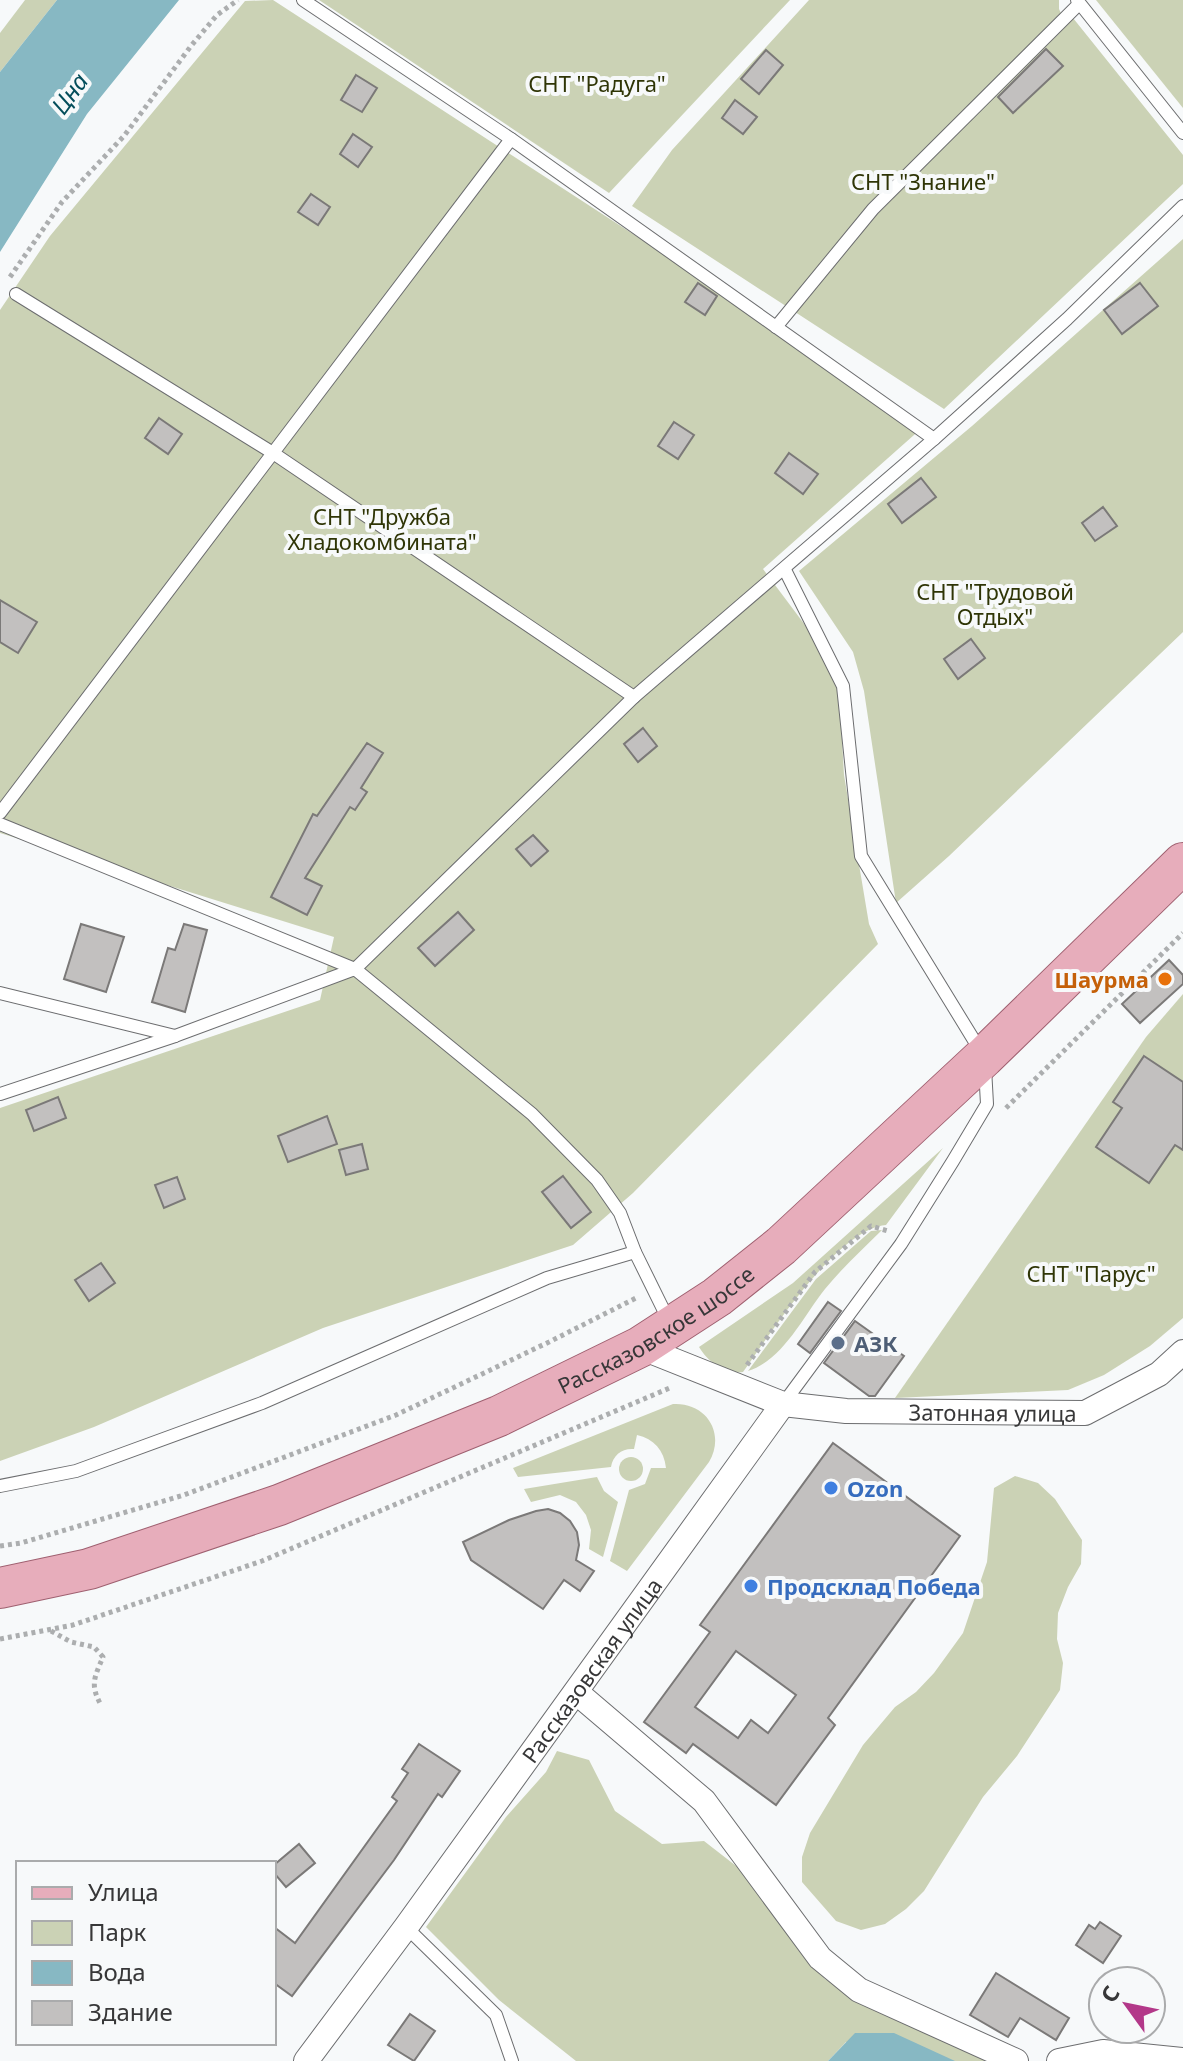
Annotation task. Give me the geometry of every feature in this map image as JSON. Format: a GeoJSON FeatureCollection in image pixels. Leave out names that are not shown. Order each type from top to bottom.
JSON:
{"type":"FeatureCollection","features":[{"type":"Feature","properties":{"kind":"main road","name":"Рассказовское шоссе"},"geometry":{"type":"LineString","coordinates":[[0,1588],[89,1569],[279,1505],[499,1416],[656,1336],[717,1297],[781,1246],[984,1057],[1183,863]]}},
{"type":"Feature","properties":{"kind":"street"},"geometry":{"type":"LineString","coordinates":[[656,1336],[783,1404]]}},
{"type":"Feature","properties":{"kind":"street","name":"Затонная улица"},"geometry":{"type":"LineString","coordinates":[[783,1404],[846,1411],[1085,1413],[1159,1374],[1183,1352]]}},
{"type":"Feature","properties":{"kind":"street","name":"Рассказовская улица"},"geometry":{"type":"LineString","coordinates":[[306,2061],[783,1404]]}},
{"type":"Feature","properties":{"kind":"street"},"geometry":{"type":"LineString","coordinates":[[576,1692],[704,1801],[820,1958],[839,1974],[859,1990],[1016,2061]]}},
{"type":"Feature","properties":{"kind":"street"},"geometry":{"type":"LineString","coordinates":[[1059,2061],[1103,2052],[1183,2060]]}},
{"type":"Feature","properties":{"kind":"lane"},"geometry":{"type":"LineString","coordinates":[[303,0],[511,139],[934,439]]}},
{"type":"Feature","properties":{"kind":"lane"},"geometry":{"type":"LineString","coordinates":[[776,327],[873,209],[1078,2],[1183,133]]}},
{"type":"Feature","properties":{"kind":"lane"},"geometry":{"type":"LineString","coordinates":[[0,813],[511,139]]}},
{"type":"Feature","properties":{"kind":"lane"},"geometry":{"type":"LineString","coordinates":[[0,1094],[175,1036],[355,969],[634,697],[934,439],[1067,319],[1183,206]]}},
{"type":"Feature","properties":{"kind":"lane"},"geometry":{"type":"LineString","coordinates":[[16,294],[273,453],[634,697]]}},
{"type":"Feature","properties":{"kind":"lane"},"geometry":{"type":"LineString","coordinates":[[783,1404],[901,1244],[987,1104],[984,1057],[861,856],[843,686],[785,570]]}},
{"type":"Feature","properties":{"kind":"lane"},"geometry":{"type":"LineString","coordinates":[[0,824],[355,969],[532,1114],[597,1180],[620,1213],[654,1289],[656,1336]]}},
{"type":"Feature","properties":{"kind":"lane"},"geometry":{"type":"LineString","coordinates":[[0,993],[175,1036]]}},
{"type":"Feature","properties":{"kind":"lane"},"geometry":{"type":"LineString","coordinates":[[0,1486],[76,1471],[262,1403],[547,1278],[635,1252]]}},
{"type":"Feature","properties":{"kind":"lane"},"geometry":{"type":"LineString","coordinates":[[406,1927],[496,2015],[512,2061]]}},
{"type":"Feature","properties":{"kind":"path"},"geometry":{"type":"LineString","coordinates":[[7,281],[62,202],[124,136],[217,15],[238,0]]}},
{"type":"Feature","properties":{"kind":"path"},"geometry":{"type":"LineString","coordinates":[[0,1546],[21,1543],[184,1495],[396,1415],[654,1289]]}},
{"type":"Feature","properties":{"kind":"path"},"geometry":{"type":"LineString","coordinates":[[50,1630],[71,1642],[94,1647],[103,1657],[93,1691],[101,1705]]}},
{"type":"Feature","properties":{"kind":"green space"},"geometry":{"type":"Polygon","coordinates":[[[25,0],[57,0],[0,72],[0,33],[25,0]]]}},
{"type":"Feature","properties":{"kind":"green space","name":"СНТ \"Дружба Хладокомбината\""},"geometry":{"type":"Polygon","coordinates":[[[273,0],[730,297],[923,427],[763,569],[838,669],[844,775],[869,924],[878,944],[633,1193],[573,1245],[323,1328],[94,1427],[0,1461],[0,1108],[320,1000],[334,937],[0,833],[0,310],[50,236],[245,1],[273,0]]]}},
{"type":"Feature","properties":{"kind":"green space","name":"СНТ \"Радуга\""},"geometry":{"type":"Polygon","coordinates":[[[319,0],[790,0],[609,193],[319,0]]]}},
{"type":"Feature","properties":{"kind":"green space","name":"СНТ \"Знание\""},"geometry":{"type":"Polygon","coordinates":[[[809,0],[1059,0],[1065,22],[1073,18],[1183,155],[1183,184],[944,409],[632,206],[672,150],[809,0]]]}},
{"type":"Feature","properties":{"kind":"green space"},"geometry":{"type":"Polygon","coordinates":[[[1096,0],[1183,0],[1183,108],[1096,0]]]}},
{"type":"Feature","properties":{"kind":"green space","name":"СНТ \"Трудовой Отдых\""},"geometry":{"type":"Polygon","coordinates":[[[1183,239],[1183,632],[896,903],[864,691],[853,652],[799,571],[972,426],[1183,239]]]}},
{"type":"Feature","properties":{"kind":"green space","name":"СНТ \"Парус\""},"geometry":{"type":"Polygon","coordinates":[[[1183,994],[1183,1318],[1150,1346],[1104,1375],[1068,1390],[895,1398],[1146,1037],[1183,994]]]}},
{"type":"Feature","properties":{"kind":"green space"},"geometry":{"type":"Polygon","coordinates":[[[943,1148],[886,1225],[867,1231],[847,1244],[807,1285],[743,1372],[723,1369],[707,1358],[699,1347],[793,1283],[943,1148]]]}},
{"type":"Feature","properties":{"kind":"green space"},"geometry":{"type":"Polygon","coordinates":[[[882,1230],[832,1281],[782,1347],[761,1365],[748,1371],[816,1279],[871,1231],[882,1230]]]}},
{"type":"Feature","properties":{"kind":"green space"},"geometry":{"type":"Polygon","coordinates":[[[673,1404],[695,1408],[710,1421],[714,1430],[714,1451],[709,1462],[627,1571],[610,1561],[629,1490],[645,1484],[651,1468],[666,1468],[663,1456],[653,1442],[637,1435],[634,1449],[619,1453],[611,1467],[518,1477],[513,1468],[673,1404]]]}},
{"type":"Feature","properties":{"kind":"green space"},"geometry":{"type":"Polygon","coordinates":[[[631,1457],[640,1460],[643,1469],[640,1478],[631,1481],[622,1478],[619,1469],[622,1460],[631,1457]]]}},
{"type":"Feature","properties":{"kind":"green space"},"geometry":{"type":"Polygon","coordinates":[[[1015,1476],[1038,1483],[1055,1499],[1082,1540],[1081,1564],[1058,1613],[1057,1639],[1063,1663],[1060,1690],[1017,1756],[983,1797],[924,1891],[885,1924],[861,1930],[836,1921],[802,1882],[802,1857],[810,1833],[863,1745],[895,1707],[916,1692],[934,1673],[963,1633],[987,1562],[994,1488],[1015,1476]]]}},
{"type":"Feature","properties":{"kind":"green space"},"geometry":{"type":"Polygon","coordinates":[[[597,1477],[604,1491],[618,1502],[603,1557],[589,1549],[591,1530],[586,1515],[576,1502],[560,1495],[531,1502],[524,1489],[597,1477]]]}},
{"type":"Feature","properties":{"kind":"green space"},"geometry":{"type":"Polygon","coordinates":[[[557,1751],[589,1760],[615,1811],[662,1844],[704,1841],[740,1869],[825,1979],[994,2061],[910,2061],[846,2042],[828,2061],[576,2061],[499,2000],[426,1927],[506,1817],[546,1772],[557,1751]]]}},
{"type":"Feature","properties":{"kind":"water","name":"Цна"},"geometry":{"type":"Polygon","coordinates":[[[57,0],[179,0],[87,114],[0,252],[0,72],[57,0]]]}},
{"type":"Feature","properties":{"kind":"water"},"geometry":{"type":"Polygon","coordinates":[[[855,2033],[894,2033],[955,2061],[828,2061],[855,2033]]]}},
{"type":"Feature","properties":{"kind":"building"},"geometry":{"type":"Polygon","coordinates":[[[1046,49],[1063,66],[1013,113],[998,97],[1046,49]]]}},
{"type":"Feature","properties":{"kind":"building"},"geometry":{"type":"Polygon","coordinates":[[[766,50],[783,65],[759,94],[741,79],[766,50]]]}},
{"type":"Feature","properties":{"kind":"building"},"geometry":{"type":"Polygon","coordinates":[[[356,75],[377,88],[362,112],[341,100],[356,75]]]}},
{"type":"Feature","properties":{"kind":"building"},"geometry":{"type":"Polygon","coordinates":[[[735,100],[757,117],[743,134],[722,118],[735,100]]]}},
{"type":"Feature","properties":{"kind":"building"},"geometry":{"type":"Polygon","coordinates":[[[353,134],[372,147],[358,167],[340,154],[353,134]]]}},
{"type":"Feature","properties":{"kind":"building"},"geometry":{"type":"Polygon","coordinates":[[[311,194],[330,207],[318,225],[298,212],[311,194]]]}},
{"type":"Feature","properties":{"kind":"building"},"geometry":{"type":"Polygon","coordinates":[[[698,283],[717,296],[705,315],[685,302],[698,283]]]}},
{"type":"Feature","properties":{"kind":"building"},"geometry":{"type":"Polygon","coordinates":[[[1140,283],[1158,306],[1122,334],[1104,310],[1140,283]]]}},
{"type":"Feature","properties":{"kind":"building"},"geometry":{"type":"Polygon","coordinates":[[[159,418],[182,434],[168,454],[145,438],[159,418]]]}},
{"type":"Feature","properties":{"kind":"building"},"geometry":{"type":"Polygon","coordinates":[[[674,422],[694,435],[678,459],[658,446],[674,422]]]}},
{"type":"Feature","properties":{"kind":"building"},"geometry":{"type":"Polygon","coordinates":[[[789,453],[818,474],[803,494],[775,473],[789,453]]]}},
{"type":"Feature","properties":{"kind":"building"},"geometry":{"type":"Polygon","coordinates":[[[921,478],[936,497],[902,523],[888,504],[921,478]]]}},
{"type":"Feature","properties":{"kind":"building"},"geometry":{"type":"Polygon","coordinates":[[[1103,507],[1117,526],[1095,541],[1082,523],[1103,507]]]}},
{"type":"Feature","properties":{"kind":"building"},"geometry":{"type":"Polygon","coordinates":[[[0,600],[37,622],[18,653],[0,642],[0,600]]]}},
{"type":"Feature","properties":{"kind":"building"},"geometry":{"type":"Polygon","coordinates":[[[971,639],[985,658],[958,679],[944,659],[971,639]]]}},
{"type":"Feature","properties":{"kind":"building"},"geometry":{"type":"Polygon","coordinates":[[[643,728],[657,746],[638,762],[624,744],[643,728]]]}},
{"type":"Feature","properties":{"kind":"building"},"geometry":{"type":"Polygon","coordinates":[[[367,743],[383,753],[361,788],[367,792],[355,810],[350,807],[305,878],[322,886],[307,915],[271,897],[313,814],[317,816],[367,743]]]}},
{"type":"Feature","properties":{"kind":"building"},"geometry":{"type":"Polygon","coordinates":[[[533,835],[548,851],[531,866],[516,849],[533,835]]]}},
{"type":"Feature","properties":{"kind":"building"},"geometry":{"type":"Polygon","coordinates":[[[458,912],[474,930],[435,966],[418,948],[458,912]]]}},
{"type":"Feature","properties":{"kind":"building"},"geometry":{"type":"Polygon","coordinates":[[[81,924],[124,937],[106,992],[64,979],[81,924]]]}},
{"type":"Feature","properties":{"kind":"building"},"geometry":{"type":"Polygon","coordinates":[[[184,924],[207,930],[185,1012],[152,1002],[168,948],[175,950],[184,924]]]}},
{"type":"Feature","properties":{"kind":"building"},"geometry":{"type":"Polygon","coordinates":[[[1169,960],[1183,975],[1183,984],[1140,1023],[1122,1004],[1169,960]]]}},
{"type":"Feature","properties":{"kind":"building"},"geometry":{"type":"Polygon","coordinates":[[[1144,1056],[1183,1082],[1183,1150],[1175,1145],[1149,1183],[1096,1147],[1122,1108],[1113,1102],[1144,1056]]]}},
{"type":"Feature","properties":{"kind":"building"},"geometry":{"type":"Polygon","coordinates":[[[58,1097],[66,1118],[34,1131],[26,1110],[58,1097]]]}},
{"type":"Feature","properties":{"kind":"building"},"geometry":{"type":"Polygon","coordinates":[[[327,1116],[337,1144],[288,1162],[278,1136],[327,1116]]]}},
{"type":"Feature","properties":{"kind":"building"},"geometry":{"type":"Polygon","coordinates":[[[362,1144],[368,1169],[346,1175],[339,1150],[362,1144]]]}},
{"type":"Feature","properties":{"kind":"building"},"geometry":{"type":"Polygon","coordinates":[[[563,1176],[591,1212],[571,1228],[542,1192],[563,1176]]]}},
{"type":"Feature","properties":{"kind":"building"},"geometry":{"type":"Polygon","coordinates":[[[177,1177],[185,1199],[164,1208],[155,1185],[177,1177]]]}},
{"type":"Feature","properties":{"kind":"building"},"geometry":{"type":"Polygon","coordinates":[[[101,1263],[115,1283],[89,1301],[75,1280],[101,1263]]]}},
{"type":"Feature","properties":{"kind":"building"},"geometry":{"type":"Polygon","coordinates":[[[828,1302],[841,1311],[810,1353],[798,1344],[828,1302]]]}},
{"type":"Feature","properties":{"kind":"building"},"geometry":{"type":"Polygon","coordinates":[[[855,1321],[904,1356],[875,1396],[869,1396],[824,1363],[855,1321]]]}},
{"type":"Feature","properties":{"kind":"building"},"geometry":{"type":"Polygon","coordinates":[[[833,1443],[960,1536],[828,1718],[835,1725],[776,1805],[693,1744],[686,1753],[644,1722],[710,1632],[700,1625],[833,1443]],[[736,1651],[695,1707],[738,1738],[751,1720],[768,1733],[796,1695],[736,1651]]]}},
{"type":"Feature","properties":{"kind":"building"},"geometry":{"type":"Polygon","coordinates":[[[548,1509],[570,1521],[577,1532],[579,1545],[576,1560],[594,1571],[580,1591],[564,1580],[543,1609],[471,1560],[463,1542],[509,1520],[548,1509]]]}},
{"type":"Feature","properties":{"kind":"building"},"geometry":{"type":"Polygon","coordinates":[[[419,1744],[460,1771],[442,1797],[438,1794],[394,1860],[292,1996],[276,1984],[276,1929],[295,1943],[397,1801],[392,1797],[408,1773],[402,1769],[419,1744]]]}},
{"type":"Feature","properties":{"kind":"building"},"geometry":{"type":"Polygon","coordinates":[[[299,1844],[315,1863],[286,1887],[276,1875],[276,1863],[299,1844]]]}},
{"type":"Feature","properties":{"kind":"building"},"geometry":{"type":"Polygon","coordinates":[[[1100,1922],[1121,1936],[1103,1963],[1076,1945],[1089,1925],[1095,1929],[1100,1922]]]}},
{"type":"Feature","properties":{"kind":"building"},"geometry":{"type":"Polygon","coordinates":[[[996,1973],[1069,2018],[1056,2040],[1020,2018],[1008,2037],[970,2015],[996,1973]]]}},
{"type":"Feature","properties":{"kind":"building"},"geometry":{"type":"Polygon","coordinates":[[[410,2014],[435,2031],[414,2061],[388,2045],[410,2014]]]}},
{"type":"Feature","properties":{"kind":"place","name":"Шаурма"},"geometry":{"type":"Point","coordinates":[1165,979]}},
{"type":"Feature","properties":{"kind":"place","name":"АЗК"},"geometry":{"type":"Point","coordinates":[838,1343]}},
{"type":"Feature","properties":{"kind":"place","name":"Ozon"},"geometry":{"type":"Point","coordinates":[831,1488]}},
{"type":"Feature","properties":{"kind":"place","name":"Продсклад Победа"},"geometry":{"type":"Point","coordinates":[751,1586]}}]}
